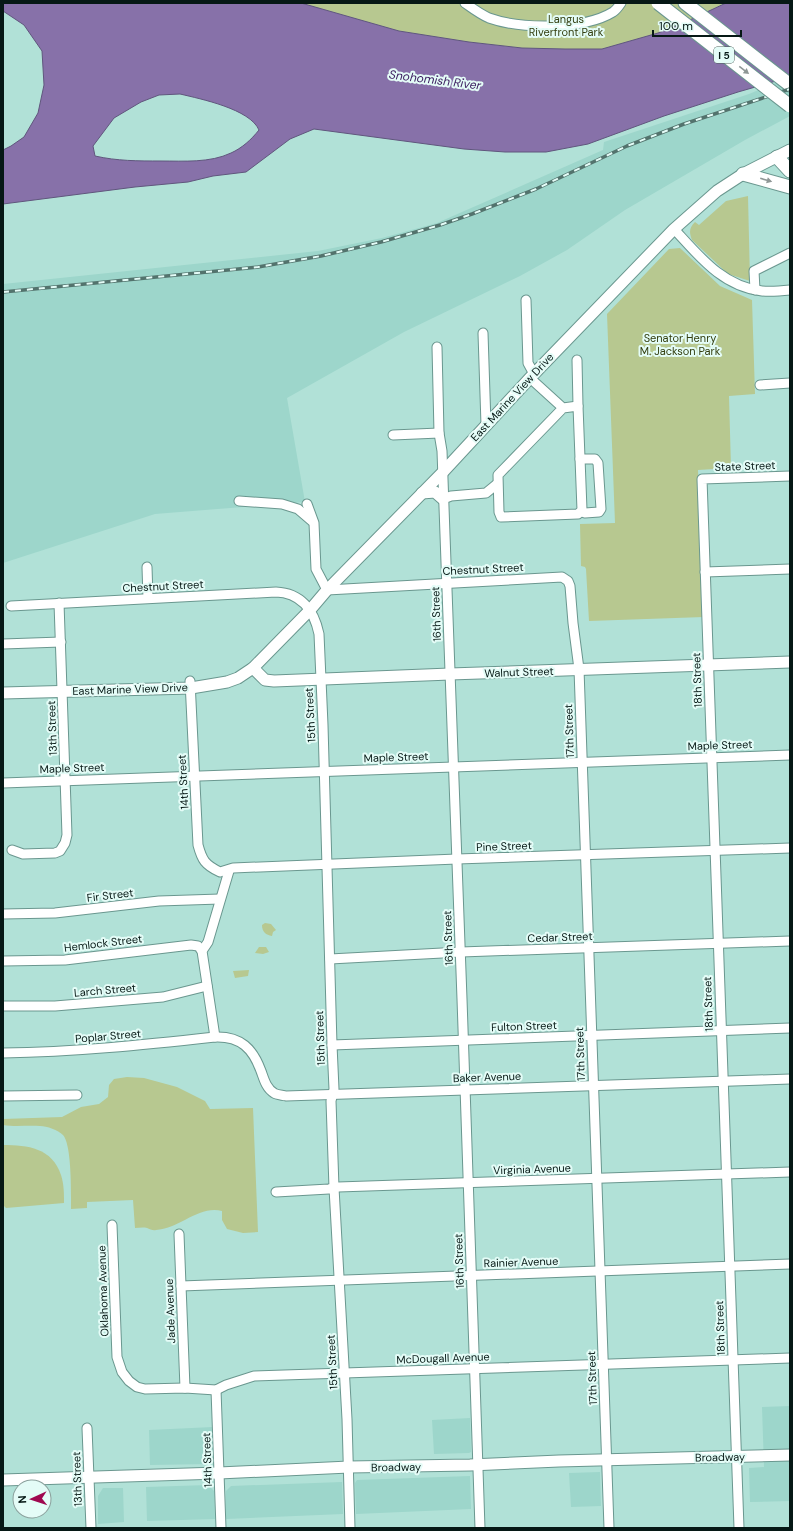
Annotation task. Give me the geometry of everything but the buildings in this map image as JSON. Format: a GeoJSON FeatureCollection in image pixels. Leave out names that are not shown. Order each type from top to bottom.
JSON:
{"type":"FeatureCollection","features":[{"type":"Feature","properties":{"kind":"highway","name":"I 5"},"geometry":{"type":"LineString","coordinates":[[658,3],[790,106]]}},
{"type":"Feature","properties":{"kind":"highway","name":"I 5"},"geometry":{"type":"LineString","coordinates":[[685,3],[790,86]]}},
{"type":"Feature","properties":{"kind":"highway"},"geometry":{"type":"LineString","coordinates":[[777,157],[790,171]]}},
{"type":"Feature","properties":{"kind":"highway"},"geometry":{"type":"LineString","coordinates":[[742,174],[790,187]]}},
{"type":"Feature","properties":{"kind":"main road","name":"East Marine View Drive"},"geometry":{"type":"LineString","coordinates":[[3,688],[63,688],[227,682],[238,678],[253,668],[442,473],[532,376],[674,229],[717,191],[742,174],[790,150]]}},
{"type":"Feature","properties":{"kind":"main road"},"geometry":{"type":"LineString","coordinates":[[422,493],[435,492],[443,499]]}},
{"type":"Feature","properties":{"kind":"main road","name":"Walnut Street"},"geometry":{"type":"LineString","coordinates":[[253,668],[265,680],[274,681],[790,662]]}},
{"type":"Feature","properties":{"kind":"main road","name":"East Marine View Drive"},"geometry":{"type":"LineString","coordinates":[[3,693],[63,688]]}},
{"type":"Feature","properties":{"kind":"main road","name":"Broadway"},"geometry":{"type":"LineString","coordinates":[[3,1480],[348,1467],[477,1465],[790,1455]]}},
{"type":"Feature","properties":{"kind":"street"},"geometry":{"type":"LineString","coordinates":[[465,3],[487,17],[514,25],[542,26],[566,25],[595,20],[614,12],[622,3]]}},
{"type":"Feature","properties":{"kind":"street"},"geometry":{"type":"LineString","coordinates":[[674,229],[714,270],[738,285],[764,292],[790,290]]}},
{"type":"Feature","properties":{"kind":"street"},"geometry":{"type":"LineString","coordinates":[[754,290],[754,271],[790,253]]}},
{"type":"Feature","properties":{"kind":"street"},"geometry":{"type":"LineString","coordinates":[[526,300],[528,363],[532,376],[563,408]]}},
{"type":"Feature","properties":{"kind":"street"},"geometry":{"type":"LineString","coordinates":[[484,333],[486,425]]}},
{"type":"Feature","properties":{"kind":"street","name":"16th Street"},"geometry":{"type":"LineString","coordinates":[[437,347],[439,433],[447,583],[466,1090],[480,1528]]}},
{"type":"Feature","properties":{"kind":"street"},"geometry":{"type":"LineString","coordinates":[[577,360],[582,512]]}},
{"type":"Feature","properties":{"kind":"street"},"geometry":{"type":"LineString","coordinates":[[760,385],[790,384]]}},
{"type":"Feature","properties":{"kind":"street"},"geometry":{"type":"LineString","coordinates":[[578,406],[563,408],[498,475],[497,484],[499,512],[501,517],[600,512],[598,463],[595,459],[580,459]]}},
{"type":"Feature","properties":{"kind":"street"},"geometry":{"type":"LineString","coordinates":[[393,435],[439,433]]}},
{"type":"Feature","properties":{"kind":"street","name":"State Street"},"geometry":{"type":"LineString","coordinates":[[702,479],[790,476]]}},
{"type":"Feature","properties":{"kind":"street","name":"18th Street"},"geometry":{"type":"LineString","coordinates":[[702,479],[739,1528]]}},
{"type":"Feature","properties":{"kind":"street"},"geometry":{"type":"LineString","coordinates":[[443,499],[451,496],[486,493],[497,484]]}},
{"type":"Feature","properties":{"kind":"street"},"geometry":{"type":"LineString","coordinates":[[239,501],[282,504],[298,509],[314,523]]}},
{"type":"Feature","properties":{"kind":"street"},"geometry":{"type":"LineString","coordinates":[[307,504],[314,523],[316,570],[327,590]]}},
{"type":"Feature","properties":{"kind":"street"},"geometry":{"type":"LineString","coordinates":[[147,567],[148,598]]}},
{"type":"Feature","properties":{"kind":"street"},"geometry":{"type":"LineString","coordinates":[[705,572],[790,569]]}},
{"type":"Feature","properties":{"kind":"street","name":"Chestnut Street"},"geometry":{"type":"LineString","coordinates":[[327,590],[562,577],[568,581]]}},
{"type":"Feature","properties":{"kind":"street","name":"17th Street"},"geometry":{"type":"LineString","coordinates":[[568,581],[570,586],[579,670],[609,1528]]}},
{"type":"Feature","properties":{"kind":"street","name":"Chestnut Street"},"geometry":{"type":"LineString","coordinates":[[11,606],[283,592],[300,600],[310,610]]}},
{"type":"Feature","properties":{"kind":"street","name":"13th Street"},"geometry":{"type":"LineString","coordinates":[[12,850],[23,854],[55,853],[60,851],[67,835],[59,603]]}},
{"type":"Feature","properties":{"kind":"street","name":"15th Street"},"geometry":{"type":"LineString","coordinates":[[310,610],[316,622],[319,634],[325,772],[334,1089],[331,1101],[334,1188],[345,1373],[350,1528]]}},
{"type":"Feature","properties":{"kind":"street"},"geometry":{"type":"LineString","coordinates":[[3,644],[61,642]]}},
{"type":"Feature","properties":{"kind":"street","name":"14th Street"},"geometry":{"type":"LineString","coordinates":[[191,684],[198,845],[201,857],[207,866],[224,872]]}},
{"type":"Feature","properties":{"kind":"street","name":"Maple Street"},"geometry":{"type":"LineString","coordinates":[[3,783],[790,755]]}},
{"type":"Feature","properties":{"kind":"street","name":"Pine Street"},"geometry":{"type":"LineString","coordinates":[[224,872],[233,868],[790,848]]}},
{"type":"Feature","properties":{"kind":"street"},"geometry":{"type":"LineString","coordinates":[[215,1037],[202,951],[208,942],[220,899],[224,872]]}},
{"type":"Feature","properties":{"kind":"street","name":"Fir Street"},"geometry":{"type":"LineString","coordinates":[[3,914],[55,914],[159,901],[220,899]]}},
{"type":"Feature","properties":{"kind":"street","name":"Cedar Street"},"geometry":{"type":"LineString","coordinates":[[330,960],[460,952],[790,941]]}},
{"type":"Feature","properties":{"kind":"street","name":"Hemlock Street"},"geometry":{"type":"LineString","coordinates":[[3,961],[65,960],[191,945],[198,946],[202,951]]}},
{"type":"Feature","properties":{"kind":"street","name":"Larch Street"},"geometry":{"type":"LineString","coordinates":[[3,1006],[55,1006],[163,997],[207,986]]}},
{"type":"Feature","properties":{"kind":"street","name":"Fulton Street"},"geometry":{"type":"LineString","coordinates":[[332,1045],[790,1028]]}},
{"type":"Feature","properties":{"kind":"street","name":"Poplar Street"},"geometry":{"type":"LineString","coordinates":[[3,1053],[104,1049],[215,1037]]}},
{"type":"Feature","properties":{"kind":"street","name":"Baker Avenue"},"geometry":{"type":"LineString","coordinates":[[215,1037],[230,1037],[247,1046],[256,1059],[266,1085],[274,1094],[286,1096],[790,1079]]}},
{"type":"Feature","properties":{"kind":"street"},"geometry":{"type":"LineString","coordinates":[[3,1096],[77,1095]]}},
{"type":"Feature","properties":{"kind":"street","name":"Virginia Avenue"},"geometry":{"type":"LineString","coordinates":[[276,1192],[334,1188],[790,1172]]}},
{"type":"Feature","properties":{"kind":"street","name":"Oklahoma Avenue"},"geometry":{"type":"LineString","coordinates":[[112,1225],[117,1357]]}},
{"type":"Feature","properties":{"kind":"street","name":"Jade Avenue"},"geometry":{"type":"LineString","coordinates":[[179,1234],[185,1388]]}},
{"type":"Feature","properties":{"kind":"street","name":"Rainier Avenue"},"geometry":{"type":"LineString","coordinates":[[181,1286],[790,1264]]}},
{"type":"Feature","properties":{"kind":"street","name":"McDougall Avenue"},"geometry":{"type":"LineString","coordinates":[[117,1357],[122,1372],[129,1381],[138,1387],[145,1389],[185,1388],[216,1390],[226,1384],[254,1376],[790,1358]]}},
{"type":"Feature","properties":{"kind":"street","name":"14th Street"},"geometry":{"type":"LineString","coordinates":[[216,1390],[221,1528]]}},
{"type":"Feature","properties":{"kind":"street","name":"13th Street"},"geometry":{"type":"LineString","coordinates":[[87,1428],[91,1528]]}},
{"type":"Feature","properties":{"kind":"shaded area"},"geometry":{"type":"Polygon","coordinates":[[[790,77],[790,116],[745,140],[625,210],[567,250],[520,276],[404,332],[287,398],[305,502],[155,514],[3,563],[3,284],[318,251],[382,238],[437,223],[603,150],[604,142],[749,94],[790,77]]]}},
{"type":"Feature","properties":{"kind":"shaded area"},"geometry":{"type":"Polygon","coordinates":[[[790,1406],[790,1501],[750,1502],[749,1468],[764,1467],[762,1407],[790,1406]]]}},
{"type":"Feature","properties":{"kind":"shaded area"},"geometry":{"type":"Polygon","coordinates":[[[470,1418],[471,1452],[434,1454],[432,1420],[470,1418]]]}},
{"type":"Feature","properties":{"kind":"shaded area"},"geometry":{"type":"Polygon","coordinates":[[[213,1427],[214,1458],[210,1464],[150,1465],[149,1430],[213,1427]]]}},
{"type":"Feature","properties":{"kind":"shaded area"},"geometry":{"type":"Polygon","coordinates":[[[600,1472],[601,1506],[571,1507],[569,1473],[600,1472]]]}},
{"type":"Feature","properties":{"kind":"shaded area"},"geometry":{"type":"Polygon","coordinates":[[[470,1476],[471,1509],[356,1514],[355,1483],[357,1480],[470,1476]]]}},
{"type":"Feature","properties":{"kind":"shaded area"},"geometry":{"type":"Polygon","coordinates":[[[342,1482],[343,1514],[226,1519],[226,1491],[231,1486],[342,1482]]]}},
{"type":"Feature","properties":{"kind":"shaded area"},"geometry":{"type":"Polygon","coordinates":[[[208,1485],[214,1491],[215,1519],[147,1521],[146,1487],[208,1485]]]}},
{"type":"Feature","properties":{"kind":"shaded area"},"geometry":{"type":"Polygon","coordinates":[[[103,1488],[123,1488],[124,1522],[98,1524],[98,1496],[103,1488]]]}},
{"type":"Feature","properties":{"kind":"green space","name":"Langus Riverfront Park"},"geometry":{"type":"Polygon","coordinates":[[[301,3],[725,3],[679,25],[658,33],[602,49],[565,49],[522,48],[469,42],[399,31],[301,3]]]}},
{"type":"Feature","properties":{"kind":"green space"},"geometry":{"type":"Polygon","coordinates":[[[748,196],[750,281],[728,274],[692,240],[690,232],[695,222],[699,225],[726,201],[748,196]]]}},
{"type":"Feature","properties":{"kind":"green space","name":"Senator Henry M. Jackson Park"},"geometry":{"type":"Polygon","coordinates":[[[680,248],[720,286],[752,300],[755,394],[729,396],[731,468],[698,470],[704,617],[589,621],[586,569],[585,567],[581,566],[580,524],[615,523],[607,314],[669,249],[680,248]]]}},
{"type":"Feature","properties":{"kind":"green space"},"geometry":{"type":"Polygon","coordinates":[[[265,923],[271,924],[276,930],[273,932],[272,936],[266,934],[264,931],[262,925],[265,923]]]}},
{"type":"Feature","properties":{"kind":"green space"},"geometry":{"type":"Polygon","coordinates":[[[259,947],[266,947],[269,952],[263,954],[255,953],[259,947]]]}},
{"type":"Feature","properties":{"kind":"green space"},"geometry":{"type":"Polygon","coordinates":[[[249,970],[248,976],[235,978],[233,971],[249,970]]]}},
{"type":"Feature","properties":{"kind":"green space"},"geometry":{"type":"Polygon","coordinates":[[[127,1077],[144,1078],[177,1087],[205,1101],[210,1109],[253,1108],[258,1232],[243,1233],[227,1229],[222,1220],[222,1211],[214,1210],[197,1214],[164,1229],[154,1230],[135,1228],[133,1200],[87,1202],[87,1208],[71,1209],[71,1182],[68,1149],[63,1135],[55,1130],[43,1126],[3,1125],[3,1119],[62,1117],[81,1107],[99,1104],[108,1097],[109,1085],[114,1079],[127,1077]]]}},
{"type":"Feature","properties":{"kind":"green space"},"geometry":{"type":"Polygon","coordinates":[[[3,1145],[30,1147],[52,1159],[62,1178],[64,1203],[6,1208],[3,1205],[3,1145]]]}},
{"type":"Feature","properties":{"kind":"water","name":"Snohomish River"},"geometry":{"type":"Polygon","coordinates":[[[3,3],[301,3],[399,31],[469,42],[522,48],[602,49],[658,33],[726,3],[790,3],[790,77],[664,116],[588,144],[546,152],[505,152],[464,149],[314,129],[290,139],[246,172],[213,176],[188,182],[135,187],[3,204],[3,150],[24,137],[38,113],[44,85],[42,51],[24,25],[3,11],[3,3]],[[180,94],[159,95],[141,102],[114,118],[93,146],[95,156],[136,161],[206,160],[223,156],[235,151],[253,137],[259,130],[246,116],[236,111],[212,102],[180,94]]]}},
{"type":"Feature","properties":{"kind":"railway"},"geometry":{"type":"LineString","coordinates":[[3,292],[258,267],[321,256],[381,242],[472,214],[536,189],[627,146],[684,124],[790,89]]}}]}
